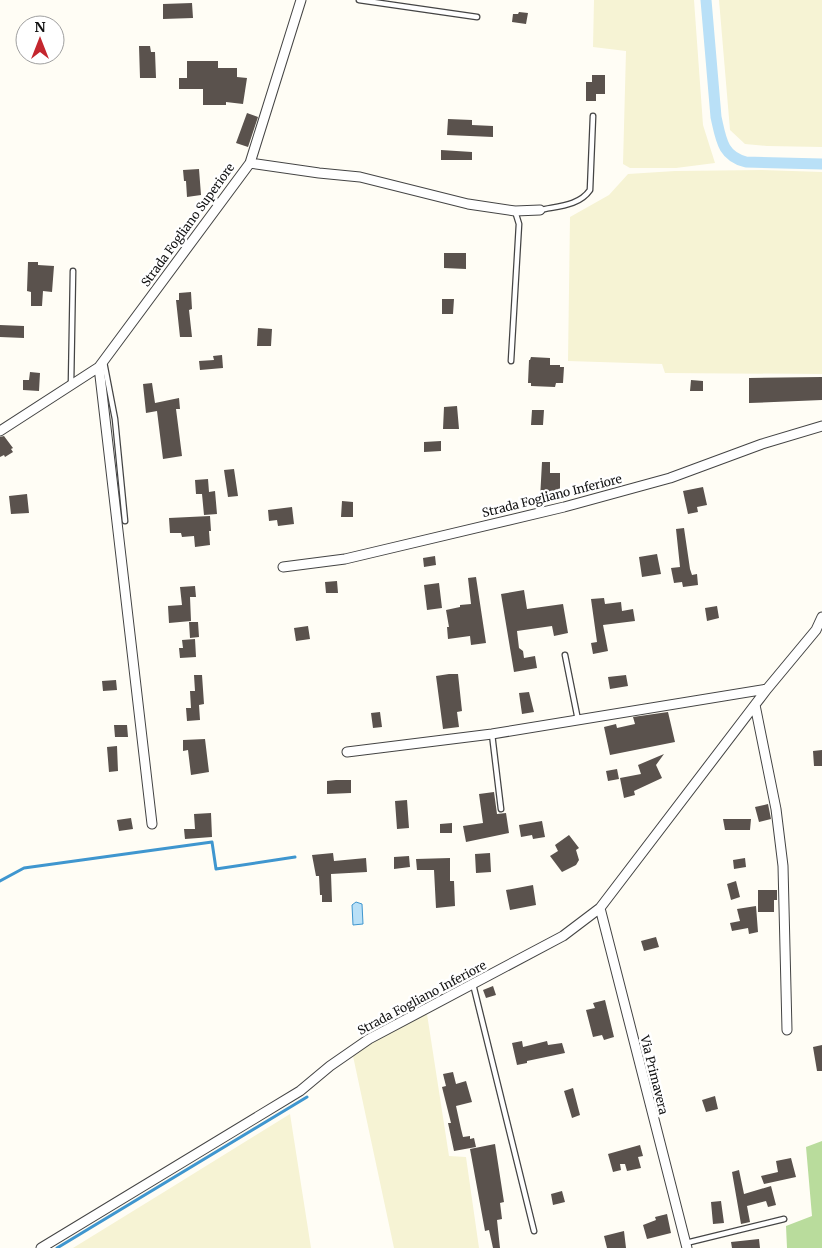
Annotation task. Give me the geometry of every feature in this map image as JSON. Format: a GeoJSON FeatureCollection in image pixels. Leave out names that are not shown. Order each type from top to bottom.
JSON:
{"type":"FeatureCollection","features":[{"type":"Feature","properties":{"kind":"street","name":"Strada Fogliano Superiore"},"geometry":{"type":"LineString","coordinates":[[102,364],[250,163],[300,0]]}},
{"type":"Feature","properties":{"kind":"street"},"geometry":{"type":"LineString","coordinates":[[250,163],[318,173],[360,176],[468,204],[515,211],[540,210]]}},
{"type":"Feature","properties":{"kind":"street"},"geometry":{"type":"LineString","coordinates":[[0,431],[102,364],[152,824]]}},
{"type":"Feature","properties":{"kind":"street","name":"Strada Fogliano Inferiore"},"geometry":{"type":"LineString","coordinates":[[283,567],[346,559],[564,507],[670,478],[762,444],[822,426]]}},
{"type":"Feature","properties":{"kind":"street","name":"Strada Fogliano Inferiore"},"geometry":{"type":"LineString","coordinates":[[41,1248],[300,1090],[330,1066],[370,1039],[563,936],[600,908],[767,689],[816,630],[822,617]]}},
{"type":"Feature","properties":{"kind":"street"},"geometry":{"type":"LineString","coordinates":[[347,752],[492,734],[767,689]]}},
{"type":"Feature","properties":{"kind":"street"},"geometry":{"type":"LineString","coordinates":[[755,705],[776,809],[783,866],[787,1030]]}},
{"type":"Feature","properties":{"kind":"street","name":"Via Primavera"},"geometry":{"type":"LineString","coordinates":[[600,908],[686,1245]]}},
{"type":"Feature","properties":{"kind":"lane"},"geometry":{"type":"LineString","coordinates":[[359,0],[477,17]]}},
{"type":"Feature","properties":{"kind":"lane"},"geometry":{"type":"LineString","coordinates":[[540,210],[575,203],[585,198],[590,190],[592,116]]}},
{"type":"Feature","properties":{"kind":"lane"},"geometry":{"type":"LineString","coordinates":[[511,361],[520,224],[515,211]]}},
{"type":"Feature","properties":{"kind":"lane"},"geometry":{"type":"LineString","coordinates":[[70,386],[72,271]]}},
{"type":"Feature","properties":{"kind":"lane"},"geometry":{"type":"LineString","coordinates":[[102,364],[115,418],[125,521]]}},
{"type":"Feature","properties":{"kind":"lane"},"geometry":{"type":"LineString","coordinates":[[565,655],[578,721]]}},
{"type":"Feature","properties":{"kind":"lane"},"geometry":{"type":"LineString","coordinates":[[492,734],[502,809]]}},
{"type":"Feature","properties":{"kind":"lane"},"geometry":{"type":"LineString","coordinates":[[474,984],[534,1231]]}},
{"type":"Feature","properties":{"kind":"lane"},"geometry":{"type":"LineString","coordinates":[[686,1245],[784,1219]]}},
{"type":"Feature","properties":{"kind":"shaded area"},"geometry":{"type":"Polygon","coordinates":[[[594,0],[694,0],[703,125],[715,163],[676,168],[630,168],[623,164],[626,51],[593,47],[594,0]]]}},
{"type":"Feature","properties":{"kind":"shaded area"},"geometry":{"type":"Polygon","coordinates":[[[719,0],[822,0],[822,147],[745,144],[730,130],[719,0]]]}},
{"type":"Feature","properties":{"kind":"shaded area"},"geometry":{"type":"Polygon","coordinates":[[[762,170],[822,172],[822,374],[665,373],[662,364],[568,361],[570,217],[609,195],[628,174],[675,171],[762,170]]]}},
{"type":"Feature","properties":{"kind":"shaded area"},"geometry":{"type":"Polygon","coordinates":[[[427,1014],[449,1156],[466,1157],[479,1248],[394,1248],[353,1056],[379,1038],[427,1014]]]}},
{"type":"Feature","properties":{"kind":"shaded area"},"geometry":{"type":"Polygon","coordinates":[[[290,1114],[311,1248],[73,1248],[164,1192],[290,1114]]]}},
{"type":"Feature","properties":{"kind":"green space"},"geometry":{"type":"Polygon","coordinates":[[[822,1141],[822,1248],[787,1248],[786,1226],[812,1216],[806,1147],[822,1141]]]}},
{"type":"Feature","properties":{"kind":"water"},"geometry":{"type":"Polygon","coordinates":[[[356,902],[362,904],[363,924],[353,925],[352,905],[356,902]]]}},
{"type":"Feature","properties":{"kind":"building"},"geometry":{"type":"Polygon","coordinates":[[[192,3],[193,18],[163,19],[163,4],[192,3]]]}},
{"type":"Feature","properties":{"kind":"building"},"geometry":{"type":"Polygon","coordinates":[[[519,12],[528,13],[526,24],[512,22],[513,14],[518,14],[519,12]]]}},
{"type":"Feature","properties":{"kind":"building"},"geometry":{"type":"Polygon","coordinates":[[[139,46],[150,46],[151,52],[155,52],[156,78],[140,78],[139,46]]]}},
{"type":"Feature","properties":{"kind":"building"},"geometry":{"type":"Polygon","coordinates":[[[187,61],[218,61],[218,68],[237,68],[237,77],[247,78],[243,104],[226,102],[226,105],[203,105],[203,89],[179,89],[179,78],[187,78],[187,61]]]}},
{"type":"Feature","properties":{"kind":"building"},"geometry":{"type":"Polygon","coordinates":[[[592,75],[605,75],[605,94],[596,94],[596,101],[586,101],[586,82],[592,82],[592,75]]]}},
{"type":"Feature","properties":{"kind":"building"},"geometry":{"type":"Polygon","coordinates":[[[247,113],[258,117],[248,147],[236,143],[247,113]]]}},
{"type":"Feature","properties":{"kind":"building"},"geometry":{"type":"Polygon","coordinates":[[[448,119],[472,120],[472,125],[493,126],[493,137],[447,135],[448,119]]]}},
{"type":"Feature","properties":{"kind":"building"},"geometry":{"type":"Polygon","coordinates":[[[441,150],[472,152],[472,160],[441,160],[441,150]]]}},
{"type":"Feature","properties":{"kind":"building"},"geometry":{"type":"Polygon","coordinates":[[[199,169],[201,195],[187,197],[183,170],[199,169]]]}},
{"type":"Feature","properties":{"kind":"building"},"geometry":{"type":"Polygon","coordinates":[[[444,253],[466,253],[466,269],[444,268],[444,253]]]}},
{"type":"Feature","properties":{"kind":"building"},"geometry":{"type":"Polygon","coordinates":[[[28,262],[38,262],[38,265],[54,266],[52,292],[43,291],[42,306],[31,306],[31,292],[27,291],[28,262]]]}},
{"type":"Feature","properties":{"kind":"building"},"geometry":{"type":"Polygon","coordinates":[[[191,292],[192,309],[189,310],[192,337],[180,337],[176,300],[179,300],[179,293],[191,292]]]}},
{"type":"Feature","properties":{"kind":"building"},"geometry":{"type":"Polygon","coordinates":[[[442,299],[454,299],[453,314],[442,314],[442,299]]]}},
{"type":"Feature","properties":{"kind":"building"},"geometry":{"type":"Polygon","coordinates":[[[0,325],[24,326],[24,338],[0,337],[0,325]]]}},
{"type":"Feature","properties":{"kind":"building"},"geometry":{"type":"Polygon","coordinates":[[[258,328],[272,329],[271,346],[257,346],[258,328]]]}},
{"type":"Feature","properties":{"kind":"building"},"geometry":{"type":"Polygon","coordinates":[[[222,355],[223,368],[200,370],[199,361],[214,360],[213,356],[222,355]]]}},
{"type":"Feature","properties":{"kind":"building"},"geometry":{"type":"Polygon","coordinates":[[[531,357],[550,358],[550,365],[564,367],[563,383],[556,383],[555,387],[531,386],[531,383],[528,383],[529,360],[531,357]]]}},
{"type":"Feature","properties":{"kind":"building"},"geometry":{"type":"Polygon","coordinates":[[[30,372],[40,373],[39,391],[23,390],[23,380],[29,380],[30,372]]]}},
{"type":"Feature","properties":{"kind":"building"},"geometry":{"type":"Polygon","coordinates":[[[822,377],[822,400],[749,403],[749,378],[822,377]]]}},
{"type":"Feature","properties":{"kind":"building"},"geometry":{"type":"Polygon","coordinates":[[[691,380],[703,381],[703,391],[690,391],[691,380]]]}},
{"type":"Feature","properties":{"kind":"building"},"geometry":{"type":"Polygon","coordinates":[[[152,383],[155,403],[179,398],[180,409],[176,409],[182,456],[163,459],[157,411],[146,413],[143,384],[152,383]]]}},
{"type":"Feature","properties":{"kind":"building"},"geometry":{"type":"Polygon","coordinates":[[[457,406],[459,429],[443,429],[444,407],[457,406]]]}},
{"type":"Feature","properties":{"kind":"building"},"geometry":{"type":"Polygon","coordinates":[[[532,410],[544,410],[543,425],[531,425],[532,410]]]}},
{"type":"Feature","properties":{"kind":"building"},"geometry":{"type":"Polygon","coordinates":[[[4,436],[13,448],[11,449],[13,452],[5,457],[4,455],[0,457],[0,437],[4,436]]]}},
{"type":"Feature","properties":{"kind":"building"},"geometry":{"type":"Polygon","coordinates":[[[441,441],[441,451],[424,452],[424,442],[441,441]]]}},
{"type":"Feature","properties":{"kind":"building"},"geometry":{"type":"Polygon","coordinates":[[[542,462],[550,462],[550,473],[560,473],[560,500],[540,499],[542,462]]]}},
{"type":"Feature","properties":{"kind":"building"},"geometry":{"type":"Polygon","coordinates":[[[234,469],[238,496],[228,497],[224,470],[234,469]]]}},
{"type":"Feature","properties":{"kind":"building"},"geometry":{"type":"Polygon","coordinates":[[[208,479],[209,492],[215,491],[217,514],[204,515],[202,494],[196,494],[195,480],[208,479]]]}},
{"type":"Feature","properties":{"kind":"building"},"geometry":{"type":"Polygon","coordinates":[[[703,487],[707,505],[697,507],[698,512],[688,514],[683,491],[703,487]]]}},
{"type":"Feature","properties":{"kind":"building"},"geometry":{"type":"Polygon","coordinates":[[[27,494],[29,513],[11,514],[9,496],[27,494]]]}},
{"type":"Feature","properties":{"kind":"building"},"geometry":{"type":"Polygon","coordinates":[[[342,501],[353,502],[353,517],[341,517],[342,501]]]}},
{"type":"Feature","properties":{"kind":"building"},"geometry":{"type":"Polygon","coordinates":[[[292,507],[294,524],[278,526],[277,520],[269,521],[268,510],[292,507]]]}},
{"type":"Feature","properties":{"kind":"building"},"geometry":{"type":"Polygon","coordinates":[[[210,516],[210,545],[195,547],[194,536],[182,537],[181,533],[170,533],[169,518],[210,516]]]}},
{"type":"Feature","properties":{"kind":"building"},"geometry":{"type":"Polygon","coordinates":[[[684,528],[690,569],[692,575],[697,574],[698,585],[683,587],[682,582],[674,583],[671,568],[680,567],[676,529],[684,528]]]}},
{"type":"Feature","properties":{"kind":"building"},"geometry":{"type":"Polygon","coordinates":[[[657,554],[661,574],[642,577],[639,557],[657,554]]]}},
{"type":"Feature","properties":{"kind":"building"},"geometry":{"type":"Polygon","coordinates":[[[435,556],[436,565],[424,567],[423,558],[435,556]]]}},
{"type":"Feature","properties":{"kind":"building"},"geometry":{"type":"Polygon","coordinates":[[[476,577],[486,643],[471,645],[470,636],[448,639],[447,627],[449,627],[446,610],[460,607],[460,605],[471,604],[468,578],[476,577]]]}},
{"type":"Feature","properties":{"kind":"building"},"geometry":{"type":"Polygon","coordinates":[[[337,581],[338,593],[326,593],[325,582],[337,581]]]}},
{"type":"Feature","properties":{"kind":"building"},"geometry":{"type":"Polygon","coordinates":[[[439,583],[442,608],[427,610],[424,585],[439,583]]]}},
{"type":"Feature","properties":{"kind":"building"},"geometry":{"type":"Polygon","coordinates":[[[195,586],[196,597],[190,597],[191,621],[169,623],[168,606],[182,605],[180,587],[195,586]]]}},
{"type":"Feature","properties":{"kind":"building"},"geometry":{"type":"Polygon","coordinates":[[[524,590],[527,609],[563,604],[568,633],[554,636],[552,626],[517,631],[519,648],[523,651],[524,658],[535,656],[537,668],[514,672],[501,594],[524,590]]]}},
{"type":"Feature","properties":{"kind":"building"},"geometry":{"type":"Polygon","coordinates":[[[604,598],[605,604],[621,602],[622,611],[633,609],[635,621],[603,625],[608,651],[593,654],[591,643],[597,642],[591,599],[604,598]]]}},
{"type":"Feature","properties":{"kind":"building"},"geometry":{"type":"Polygon","coordinates":[[[717,606],[719,618],[707,621],[705,608],[717,606]]]}},
{"type":"Feature","properties":{"kind":"building"},"geometry":{"type":"Polygon","coordinates":[[[189,622],[198,622],[199,637],[190,638],[189,622]]]}},
{"type":"Feature","properties":{"kind":"building"},"geometry":{"type":"Polygon","coordinates":[[[308,626],[310,639],[296,641],[294,628],[308,626]]]}},
{"type":"Feature","properties":{"kind":"building"},"geometry":{"type":"Polygon","coordinates":[[[195,639],[196,657],[180,658],[179,648],[183,648],[182,640],[195,639]]]}},
{"type":"Feature","properties":{"kind":"building"},"geometry":{"type":"Polygon","coordinates":[[[458,674],[462,711],[457,712],[459,727],[443,729],[436,676],[458,674]]]}},
{"type":"Feature","properties":{"kind":"building"},"geometry":{"type":"Polygon","coordinates":[[[194,675],[202,675],[204,704],[199,705],[200,720],[187,721],[186,708],[191,708],[190,691],[195,691],[194,675]]]}},
{"type":"Feature","properties":{"kind":"building"},"geometry":{"type":"Polygon","coordinates":[[[626,675],[628,686],[610,689],[608,677],[626,675]]]}},
{"type":"Feature","properties":{"kind":"building"},"geometry":{"type":"Polygon","coordinates":[[[116,680],[117,690],[103,691],[102,681],[116,680]]]}},
{"type":"Feature","properties":{"kind":"building"},"geometry":{"type":"Polygon","coordinates":[[[529,692],[534,712],[522,714],[519,693],[529,692]]]}},
{"type":"Feature","properties":{"kind":"building"},"geometry":{"type":"Polygon","coordinates":[[[380,712],[382,727],[373,728],[371,713],[380,712]]]}},
{"type":"Feature","properties":{"kind":"building"},"geometry":{"type":"Polygon","coordinates":[[[668,712],[675,742],[610,755],[604,727],[616,724],[617,728],[635,724],[633,717],[668,712]]]}},
{"type":"Feature","properties":{"kind":"building"},"geometry":{"type":"Polygon","coordinates":[[[114,725],[127,725],[128,737],[115,737],[114,725]]]}},
{"type":"Feature","properties":{"kind":"building"},"geometry":{"type":"Polygon","coordinates":[[[205,739],[209,772],[191,775],[188,750],[183,751],[183,740],[205,739]]]}},
{"type":"Feature","properties":{"kind":"building"},"geometry":{"type":"Polygon","coordinates":[[[117,746],[118,771],[109,772],[107,747],[117,746]]]}},
{"type":"Feature","properties":{"kind":"building"},"geometry":{"type":"Polygon","coordinates":[[[822,750],[822,766],[814,766],[813,751],[822,750]]]}},
{"type":"Feature","properties":{"kind":"building"},"geometry":{"type":"Polygon","coordinates":[[[664,754],[656,765],[662,778],[634,791],[635,795],[624,798],[620,778],[641,774],[638,765],[664,754]]]}},
{"type":"Feature","properties":{"kind":"building"},"geometry":{"type":"Polygon","coordinates":[[[617,769],[619,779],[608,781],[606,771],[617,769]]]}},
{"type":"Feature","properties":{"kind":"building"},"geometry":{"type":"Polygon","coordinates":[[[351,780],[351,793],[327,794],[327,781],[351,780]]]}},
{"type":"Feature","properties":{"kind":"building"},"geometry":{"type":"Polygon","coordinates":[[[494,792],[497,814],[506,813],[509,833],[466,842],[463,826],[483,823],[479,794],[494,792]]]}},
{"type":"Feature","properties":{"kind":"building"},"geometry":{"type":"Polygon","coordinates":[[[407,800],[409,828],[397,829],[395,801],[407,800]]]}},
{"type":"Feature","properties":{"kind":"building"},"geometry":{"type":"Polygon","coordinates":[[[768,804],[771,819],[759,822],[755,807],[768,804]]]}},
{"type":"Feature","properties":{"kind":"building"},"geometry":{"type":"Polygon","coordinates":[[[211,813],[212,837],[185,839],[184,829],[195,829],[194,814],[211,813]]]}},
{"type":"Feature","properties":{"kind":"building"},"geometry":{"type":"Polygon","coordinates":[[[131,818],[133,829],[119,831],[117,820],[131,818]]]}},
{"type":"Feature","properties":{"kind":"building"},"geometry":{"type":"Polygon","coordinates":[[[723,819],[751,819],[750,830],[725,830],[723,819]]]}},
{"type":"Feature","properties":{"kind":"building"},"geometry":{"type":"Polygon","coordinates":[[[542,821],[545,837],[533,839],[532,835],[521,837],[519,825],[542,821]]]}},
{"type":"Feature","properties":{"kind":"building"},"geometry":{"type":"Polygon","coordinates":[[[452,823],[452,833],[440,833],[440,824],[452,823]]]}},
{"type":"Feature","properties":{"kind":"building"},"geometry":{"type":"Polygon","coordinates":[[[569,835],[579,848],[576,850],[579,860],[576,865],[562,872],[550,856],[558,851],[555,845],[569,835]]]}},
{"type":"Feature","properties":{"kind":"building"},"geometry":{"type":"Polygon","coordinates":[[[333,853],[334,861],[366,858],[367,872],[331,874],[332,902],[322,902],[319,876],[316,876],[312,855],[333,853]]]}},
{"type":"Feature","properties":{"kind":"building"},"geometry":{"type":"Polygon","coordinates":[[[490,853],[491,872],[476,873],[475,854],[490,853]]]}},
{"type":"Feature","properties":{"kind":"building"},"geometry":{"type":"Polygon","coordinates":[[[409,856],[410,867],[394,869],[394,857],[409,856]]]}},
{"type":"Feature","properties":{"kind":"building"},"geometry":{"type":"Polygon","coordinates":[[[450,858],[450,881],[454,881],[455,906],[436,908],[434,870],[417,870],[416,859],[450,858]]]}},
{"type":"Feature","properties":{"kind":"building"},"geometry":{"type":"Polygon","coordinates":[[[745,858],[746,867],[734,869],[733,860],[745,858]]]}},
{"type":"Feature","properties":{"kind":"building"},"geometry":{"type":"Polygon","coordinates":[[[736,881],[740,897],[731,900],[727,884],[736,881]]]}},
{"type":"Feature","properties":{"kind":"building"},"geometry":{"type":"Polygon","coordinates":[[[533,885],[536,905],[510,910],[506,890],[533,885]]]}},
{"type":"Feature","properties":{"kind":"building"},"geometry":{"type":"Polygon","coordinates":[[[758,890],[777,890],[777,900],[774,900],[774,912],[758,912],[758,890]]]}},
{"type":"Feature","properties":{"kind":"building"},"geometry":{"type":"Polygon","coordinates":[[[756,906],[758,932],[749,934],[748,928],[732,931],[730,923],[740,921],[737,909],[756,906]]]}},
{"type":"Feature","properties":{"kind":"building"},"geometry":{"type":"Polygon","coordinates":[[[656,937],[659,947],[644,951],[641,941],[656,937]]]}},
{"type":"Feature","properties":{"kind":"building"},"geometry":{"type":"Polygon","coordinates":[[[493,986],[496,995],[486,998],[483,990],[493,986]]]}},
{"type":"Feature","properties":{"kind":"building"},"geometry":{"type":"Polygon","coordinates":[[[605,1000],[614,1037],[604,1040],[602,1035],[593,1037],[586,1010],[595,1008],[593,1003],[605,1000]]]}},
{"type":"Feature","properties":{"kind":"building"},"geometry":{"type":"Polygon","coordinates":[[[522,1041],[523,1047],[547,1041],[548,1045],[562,1043],[565,1053],[517,1065],[512,1043],[522,1041]]]}},
{"type":"Feature","properties":{"kind":"building"},"geometry":{"type":"Polygon","coordinates":[[[822,1045],[822,1071],[817,1071],[813,1047],[822,1045]]]}},
{"type":"Feature","properties":{"kind":"building"},"geometry":{"type":"Polygon","coordinates":[[[453,1072],[456,1084],[466,1081],[472,1102],[456,1106],[463,1137],[470,1136],[470,1139],[474,1138],[476,1147],[454,1151],[448,1123],[451,1123],[442,1087],[446,1086],[443,1074],[453,1072]]]}},
{"type":"Feature","properties":{"kind":"building"},"geometry":{"type":"Polygon","coordinates":[[[573,1088],[580,1115],[572,1118],[564,1091],[573,1088]]]}},
{"type":"Feature","properties":{"kind":"building"},"geometry":{"type":"Polygon","coordinates":[[[715,1096],[718,1109],[706,1112],[702,1100],[715,1096]]]}},
{"type":"Feature","properties":{"kind":"building"},"geometry":{"type":"Polygon","coordinates":[[[495,1144],[504,1202],[500,1203],[502,1219],[497,1220],[500,1248],[493,1248],[489,1230],[485,1231],[470,1149],[495,1144]]]}},
{"type":"Feature","properties":{"kind":"building"},"geometry":{"type":"Polygon","coordinates":[[[640,1145],[643,1156],[638,1157],[641,1168],[627,1171],[625,1164],[620,1164],[621,1170],[613,1172],[608,1154],[640,1145]]]}},
{"type":"Feature","properties":{"kind":"building"},"geometry":{"type":"Polygon","coordinates":[[[791,1158],[796,1177],[764,1184],[761,1176],[778,1172],[776,1161],[791,1158]]]}},
{"type":"Feature","properties":{"kind":"building"},"geometry":{"type":"Polygon","coordinates":[[[739,1170],[744,1194],[771,1186],[776,1205],[768,1207],[766,1201],[747,1206],[750,1222],[741,1224],[732,1172],[739,1170]]]}},
{"type":"Feature","properties":{"kind":"building"},"geometry":{"type":"Polygon","coordinates":[[[562,1191],[565,1202],[553,1205],[551,1194],[562,1191]]]}},
{"type":"Feature","properties":{"kind":"building"},"geometry":{"type":"Polygon","coordinates":[[[721,1201],[724,1223],[713,1224],[711,1202],[721,1201]]]}},
{"type":"Feature","properties":{"kind":"building"},"geometry":{"type":"Polygon","coordinates":[[[667,1214],[671,1233],[647,1239],[643,1225],[656,1220],[655,1217],[667,1214]]]}},
{"type":"Feature","properties":{"kind":"building"},"geometry":{"type":"Polygon","coordinates":[[[624,1231],[626,1248],[607,1248],[604,1236],[624,1231]]]}},
{"type":"Feature","properties":{"kind":"building"},"geometry":{"type":"Polygon","coordinates":[[[759,1239],[760,1248],[732,1248],[731,1242],[759,1239]]]}},
{"type":"Feature","properties":{"kind":"waterway"},"geometry":{"type":"LineString","coordinates":[[706,0],[716,117],[721,139],[727,151],[732,156],[746,162],[822,164]]}},
{"type":"Feature","properties":{"kind":"waterway"},"geometry":{"type":"LineString","coordinates":[[0,881],[24,868],[212,842],[216,869],[295,857]]}},
{"type":"Feature","properties":{"kind":"waterway"},"geometry":{"type":"LineString","coordinates":[[57,1248],[307,1097]]}}]}
